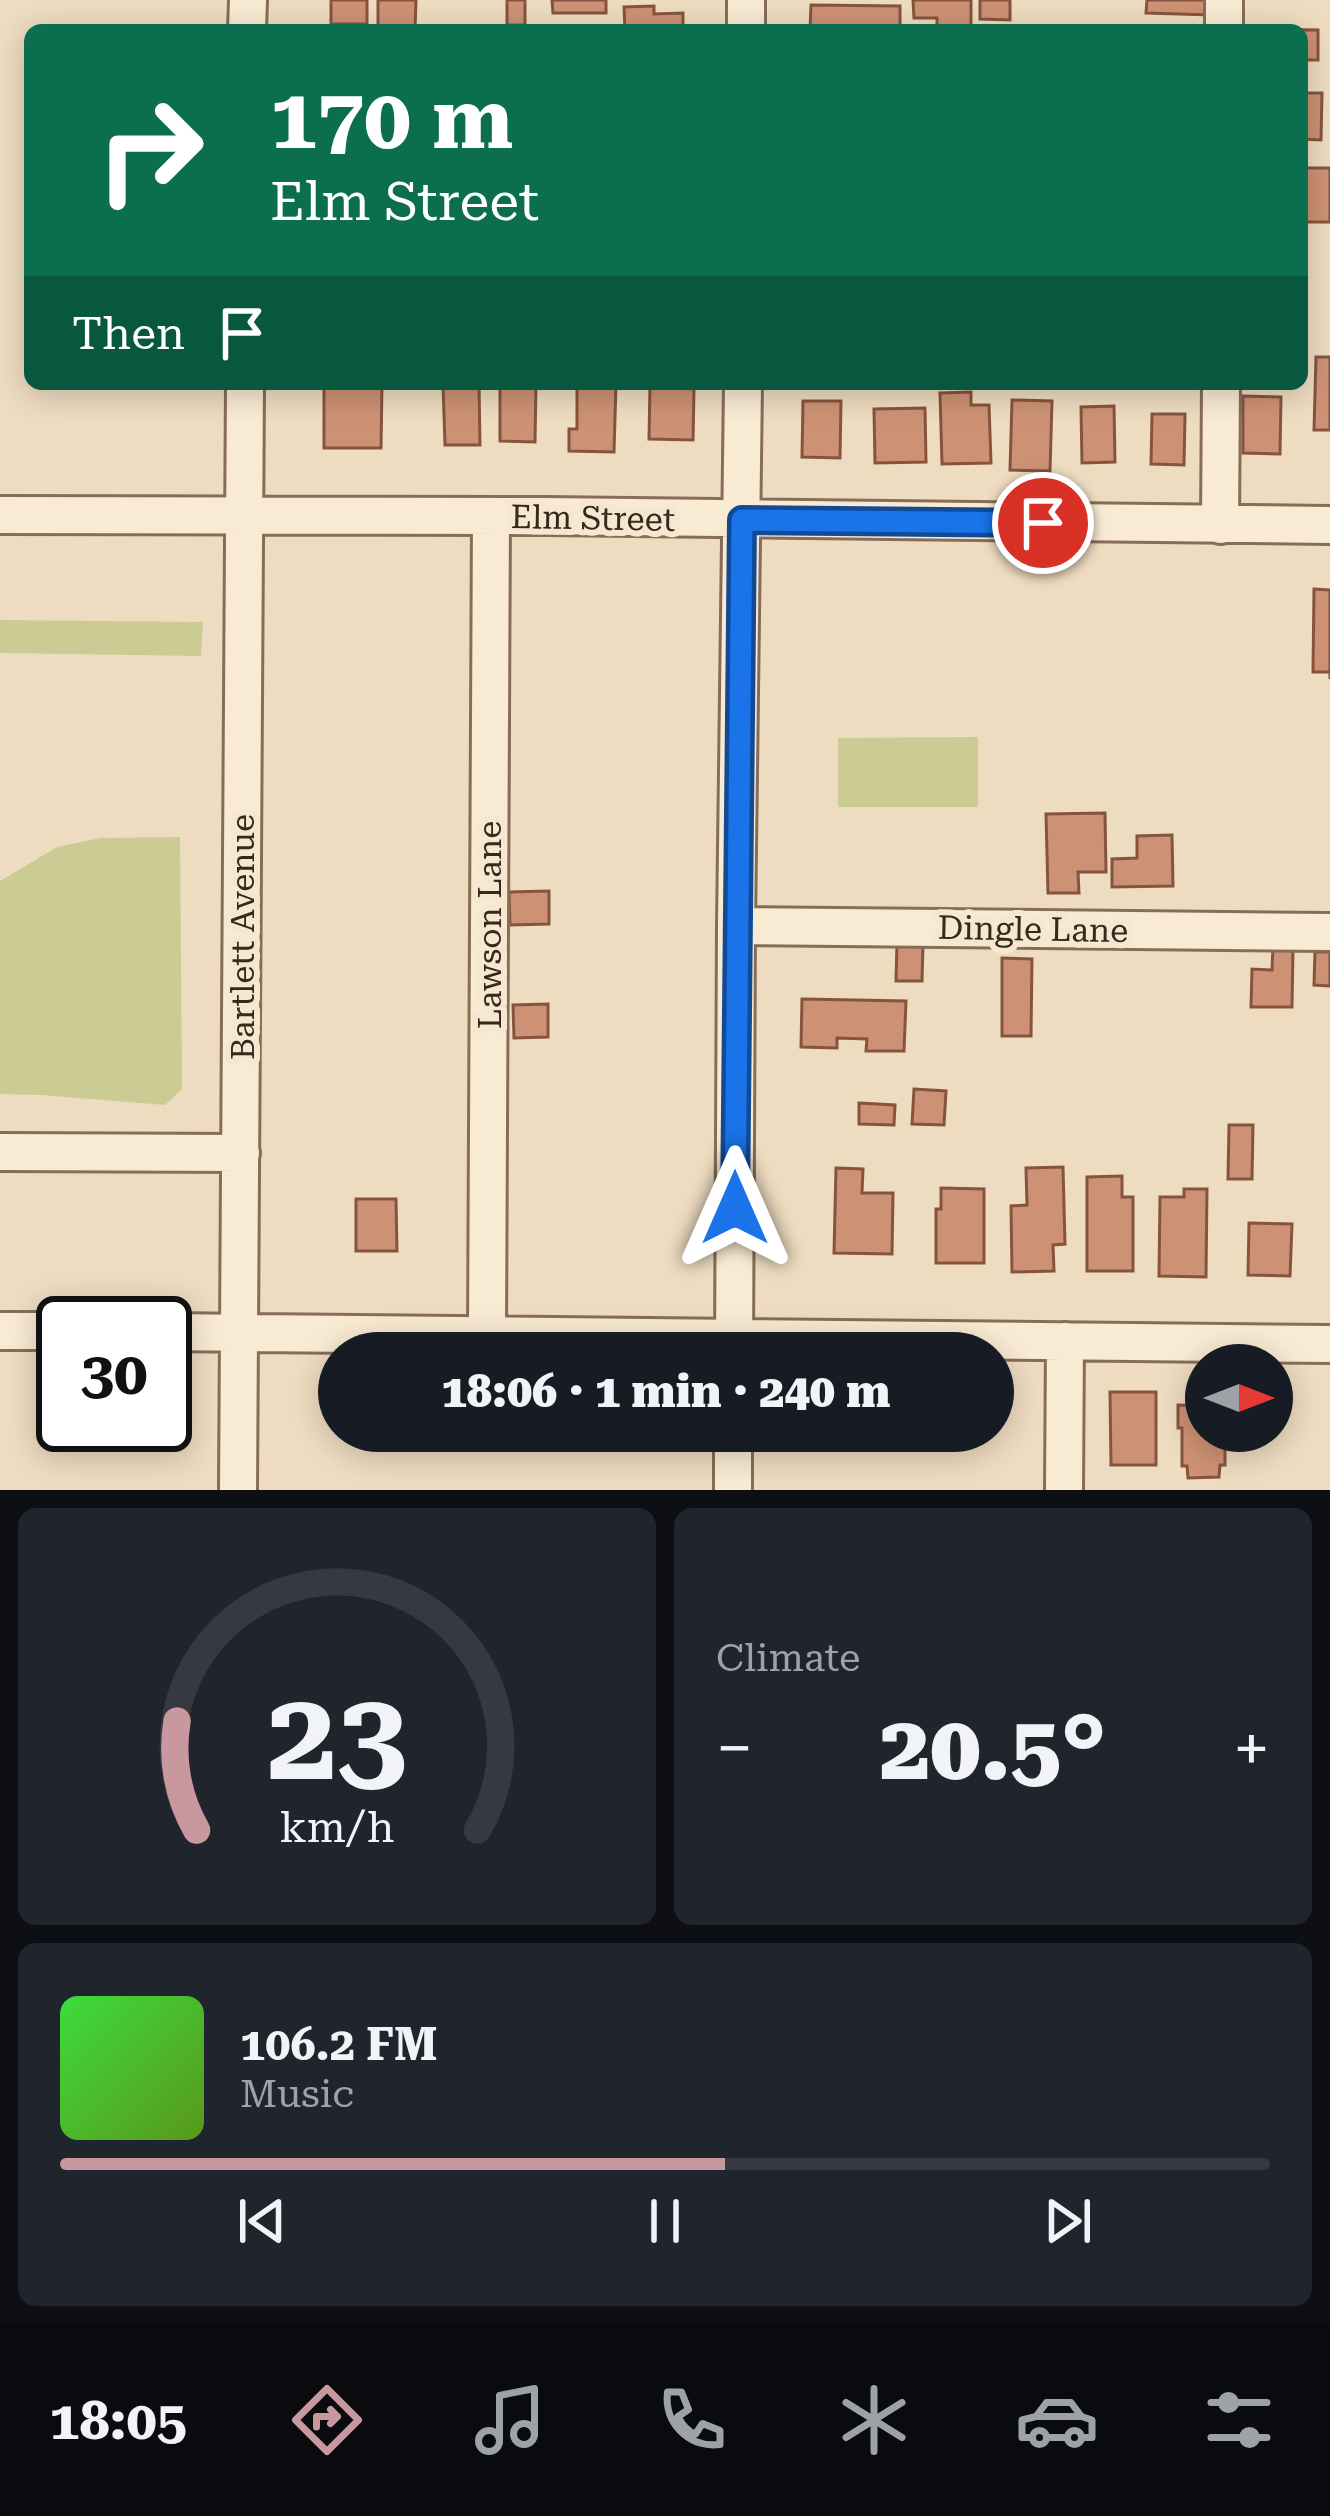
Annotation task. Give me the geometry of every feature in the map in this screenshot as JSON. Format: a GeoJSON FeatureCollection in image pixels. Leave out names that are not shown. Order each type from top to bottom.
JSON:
{"type":"FeatureCollection","features":[{"type":"Feature","properties":{"kind":"street","name":"Bartlett Avenue"},"geometry":{"type":"LineString","coordinates":[[238,1490],[245,390]]}},
{"type":"Feature","properties":{"kind":"street"},"geometry":{"type":"LineString","coordinates":[[734,1332],[743,390]]}},
{"type":"Feature","properties":{"kind":"street"},"geometry":{"type":"LineString","coordinates":[[1220,525],[1221,390]]}},
{"type":"Feature","properties":{"kind":"street","name":"Elm Street"},"geometry":{"type":"LineString","coordinates":[[0,515],[1330,525]]}},
{"type":"Feature","properties":{"kind":"street","name":"Lawson Lane"},"geometry":{"type":"LineString","coordinates":[[487,1332],[491,516]]}},
{"type":"Feature","properties":{"kind":"street","name":"Dingle Lane"},"geometry":{"type":"LineString","coordinates":[[736,926],[1330,932]]}},
{"type":"Feature","properties":{"kind":"street"},"geometry":{"type":"LineString","coordinates":[[0,1152],[241,1153]]}},
{"type":"Feature","properties":{"kind":"street"},"geometry":{"type":"LineString","coordinates":[[0,1330],[36,1331]]}},
{"type":"Feature","properties":{"kind":"street"},"geometry":{"type":"LineString","coordinates":[[192,1332],[318,1333]]}},
{"type":"Feature","properties":{"kind":"street"},"geometry":{"type":"LineString","coordinates":[[1064,1490],[1065,1342]]}},
{"type":"Feature","properties":{"kind":"street"},"geometry":{"type":"LineString","coordinates":[[1014,1343],[1330,1344]]}},
{"type":"Feature","properties":{"kind":"street"},"geometry":{"type":"LineString","coordinates":[[733,1452],[733,1490]]}},
{"type":"Feature","properties":{"kind":"green space"},"geometry":{"type":"Polygon","coordinates":[[[0,620],[203,622],[201,656],[0,653],[0,620]]]}},
{"type":"Feature","properties":{"kind":"green space"},"geometry":{"type":"Polygon","coordinates":[[[978,737],[978,807],[838,807],[838,738],[978,737]]]}},
{"type":"Feature","properties":{"kind":"green space"},"geometry":{"type":"Polygon","coordinates":[[[180,837],[182,1089],[165,1105],[0,1094],[0,881],[57,847],[101,838],[180,837]]]}},
{"type":"Feature","properties":{"kind":"building"},"geometry":{"type":"Polygon","coordinates":[[[331,0],[367,0],[367,24],[331,24],[331,0]]]}},
{"type":"Feature","properties":{"kind":"building"},"geometry":{"type":"Polygon","coordinates":[[[378,0],[416,0],[415,24],[378,24],[378,0]]]}},
{"type":"Feature","properties":{"kind":"building"},"geometry":{"type":"Polygon","coordinates":[[[507,0],[525,0],[525,24],[507,24],[507,0]]]}},
{"type":"Feature","properties":{"kind":"building"},"geometry":{"type":"Polygon","coordinates":[[[552,0],[606,0],[606,13],[553,13],[552,0]]]}},
{"type":"Feature","properties":{"kind":"building"},"geometry":{"type":"Polygon","coordinates":[[[913,0],[971,0],[971,24],[914,18],[913,0]]]}},
{"type":"Feature","properties":{"kind":"building"},"geometry":{"type":"Polygon","coordinates":[[[980,0],[1010,0],[1010,20],[980,19],[980,0]]]}},
{"type":"Feature","properties":{"kind":"building"},"geometry":{"type":"Polygon","coordinates":[[[1147,0],[1211,0],[1211,15],[1146,13],[1147,0]]]}},
{"type":"Feature","properties":{"kind":"building"},"geometry":{"type":"Polygon","coordinates":[[[811,5],[900,6],[900,24],[810,24],[811,5]]]}},
{"type":"Feature","properties":{"kind":"building"},"geometry":{"type":"Polygon","coordinates":[[[654,6],[654,14],[683,13],[683,24],[625,24],[624,7],[654,6]]]}},
{"type":"Feature","properties":{"kind":"building"},"geometry":{"type":"Polygon","coordinates":[[[1308,30],[1318,30],[1318,60],[1308,60],[1308,30]]]}},
{"type":"Feature","properties":{"kind":"building"},"geometry":{"type":"Polygon","coordinates":[[[1308,93],[1322,93],[1321,140],[1308,139],[1308,93]]]}},
{"type":"Feature","properties":{"kind":"building"},"geometry":{"type":"Polygon","coordinates":[[[1308,168],[1330,168],[1330,222],[1308,222],[1308,168]]]}},
{"type":"Feature","properties":{"kind":"building"},"geometry":{"type":"Polygon","coordinates":[[[1316,357],[1330,357],[1330,430],[1314,430],[1316,357]]]}},
{"type":"Feature","properties":{"kind":"building"},"geometry":{"type":"Polygon","coordinates":[[[324,390],[382,390],[381,448],[324,448],[324,390]]]}},
{"type":"Feature","properties":{"kind":"building"},"geometry":{"type":"Polygon","coordinates":[[[443,390],[479,390],[480,445],[445,445],[443,390]]]}},
{"type":"Feature","properties":{"kind":"building"},"geometry":{"type":"Polygon","coordinates":[[[500,390],[536,390],[535,442],[500,441],[500,390]]]}},
{"type":"Feature","properties":{"kind":"building"},"geometry":{"type":"Polygon","coordinates":[[[577,390],[616,390],[614,452],[569,451],[569,429],[577,429],[577,390]]]}},
{"type":"Feature","properties":{"kind":"building"},"geometry":{"type":"Polygon","coordinates":[[[650,390],[694,390],[693,440],[649,439],[650,390]]]}},
{"type":"Feature","properties":{"kind":"building"},"geometry":{"type":"Polygon","coordinates":[[[971,392],[971,405],[989,405],[991,463],[942,464],[940,393],[971,392]]]}},
{"type":"Feature","properties":{"kind":"building"},"geometry":{"type":"Polygon","coordinates":[[[1243,396],[1281,397],[1280,454],[1243,453],[1243,396]]]}},
{"type":"Feature","properties":{"kind":"building"},"geometry":{"type":"Polygon","coordinates":[[[1012,400],[1052,401],[1050,471],[1010,470],[1012,400]]]}},
{"type":"Feature","properties":{"kind":"building"},"geometry":{"type":"Polygon","coordinates":[[[803,401],[841,401],[840,458],[802,457],[803,401]]]}},
{"type":"Feature","properties":{"kind":"building"},"geometry":{"type":"Polygon","coordinates":[[[1114,406],[1115,462],[1082,463],[1081,407],[1114,406]]]}},
{"type":"Feature","properties":{"kind":"building"},"geometry":{"type":"Polygon","coordinates":[[[925,408],[926,462],[875,463],[874,409],[925,408]]]}},
{"type":"Feature","properties":{"kind":"building"},"geometry":{"type":"Polygon","coordinates":[[[1152,414],[1185,414],[1184,465],[1151,464],[1152,414]]]}},
{"type":"Feature","properties":{"kind":"building"},"geometry":{"type":"Polygon","coordinates":[[[1314,589],[1330,590],[1330,672],[1313,672],[1314,589]]]}},
{"type":"Feature","properties":{"kind":"building"},"geometry":{"type":"Polygon","coordinates":[[[1105,813],[1106,872],[1078,872],[1079,893],[1048,893],[1046,814],[1105,813]]]}},
{"type":"Feature","properties":{"kind":"building"},"geometry":{"type":"Polygon","coordinates":[[[1172,835],[1173,886],[1112,887],[1112,859],[1137,858],[1137,836],[1172,835]]]}},
{"type":"Feature","properties":{"kind":"building"},"geometry":{"type":"Polygon","coordinates":[[[549,891],[549,924],[510,925],[509,892],[549,891]]]}},
{"type":"Feature","properties":{"kind":"building"},"geometry":{"type":"Polygon","coordinates":[[[897,942],[923,943],[922,981],[896,981],[897,942]]]}},
{"type":"Feature","properties":{"kind":"building"},"geometry":{"type":"Polygon","coordinates":[[[1273,947],[1293,948],[1292,1007],[1251,1007],[1252,969],[1272,970],[1273,947]]]}},
{"type":"Feature","properties":{"kind":"building"},"geometry":{"type":"Polygon","coordinates":[[[1315,952],[1330,952],[1330,986],[1314,985],[1315,952]]]}},
{"type":"Feature","properties":{"kind":"building"},"geometry":{"type":"Polygon","coordinates":[[[1002,958],[1032,959],[1031,1036],[1002,1036],[1002,958]]]}},
{"type":"Feature","properties":{"kind":"building"},"geometry":{"type":"Polygon","coordinates":[[[802,999],[906,1001],[904,1051],[866,1051],[867,1039],[837,1038],[837,1048],[801,1047],[802,999]]]}},
{"type":"Feature","properties":{"kind":"building"},"geometry":{"type":"Polygon","coordinates":[[[548,1004],[548,1037],[514,1038],[513,1005],[548,1004]]]}},
{"type":"Feature","properties":{"kind":"building"},"geometry":{"type":"Polygon","coordinates":[[[914,1089],[946,1091],[944,1125],[912,1124],[914,1089]]]}},
{"type":"Feature","properties":{"kind":"building"},"geometry":{"type":"Polygon","coordinates":[[[859,1103],[895,1105],[894,1125],[859,1124],[859,1103]]]}},
{"type":"Feature","properties":{"kind":"building"},"geometry":{"type":"Polygon","coordinates":[[[1229,1125],[1253,1125],[1252,1179],[1228,1179],[1229,1125]]]}},
{"type":"Feature","properties":{"kind":"building"},"geometry":{"type":"Polygon","coordinates":[[[1063,1167],[1065,1244],[1053,1245],[1054,1271],[1012,1272],[1011,1206],[1027,1205],[1026,1168],[1063,1167]]]}},
{"type":"Feature","properties":{"kind":"building"},"geometry":{"type":"Polygon","coordinates":[[[836,1168],[863,1169],[862,1193],[893,1193],[892,1254],[834,1253],[836,1168]]]}},
{"type":"Feature","properties":{"kind":"building"},"geometry":{"type":"Polygon","coordinates":[[[1122,1176],[1122,1197],[1133,1197],[1133,1271],[1087,1271],[1087,1177],[1122,1176]]]}},
{"type":"Feature","properties":{"kind":"building"},"geometry":{"type":"Polygon","coordinates":[[[941,1188],[984,1189],[984,1263],[936,1263],[941,1188]]]}},
{"type":"Feature","properties":{"kind":"building"},"geometry":{"type":"Polygon","coordinates":[[[1184,1189],[1207,1189],[1206,1277],[1159,1276],[1160,1197],[1184,1197],[1184,1189]]]}},
{"type":"Feature","properties":{"kind":"building"},"geometry":{"type":"Polygon","coordinates":[[[356,1199],[396,1199],[397,1251],[356,1251],[356,1199]]]}},
{"type":"Feature","properties":{"kind":"building"},"geometry":{"type":"Polygon","coordinates":[[[1249,1223],[1292,1224],[1290,1276],[1248,1275],[1249,1223]]]}},
{"type":"Feature","properties":{"kind":"building"},"geometry":{"type":"Polygon","coordinates":[[[1110,1392],[1156,1392],[1156,1465],[1111,1465],[1110,1392]]]}},
{"type":"Feature","properties":{"kind":"building"},"geometry":{"type":"Polygon","coordinates":[[[1178,1405],[1185,1405],[1185,1452],[1225,1452],[1219,1477],[1188,1478],[1187,1466],[1182,1466],[1182,1428],[1178,1428],[1178,1405]]]}},
{"type":"Feature","properties":{"kind":"route"},"geometry":{"type":"LineString","coordinates":[[735,1208],[742,520],[1043,523]]}}]}
